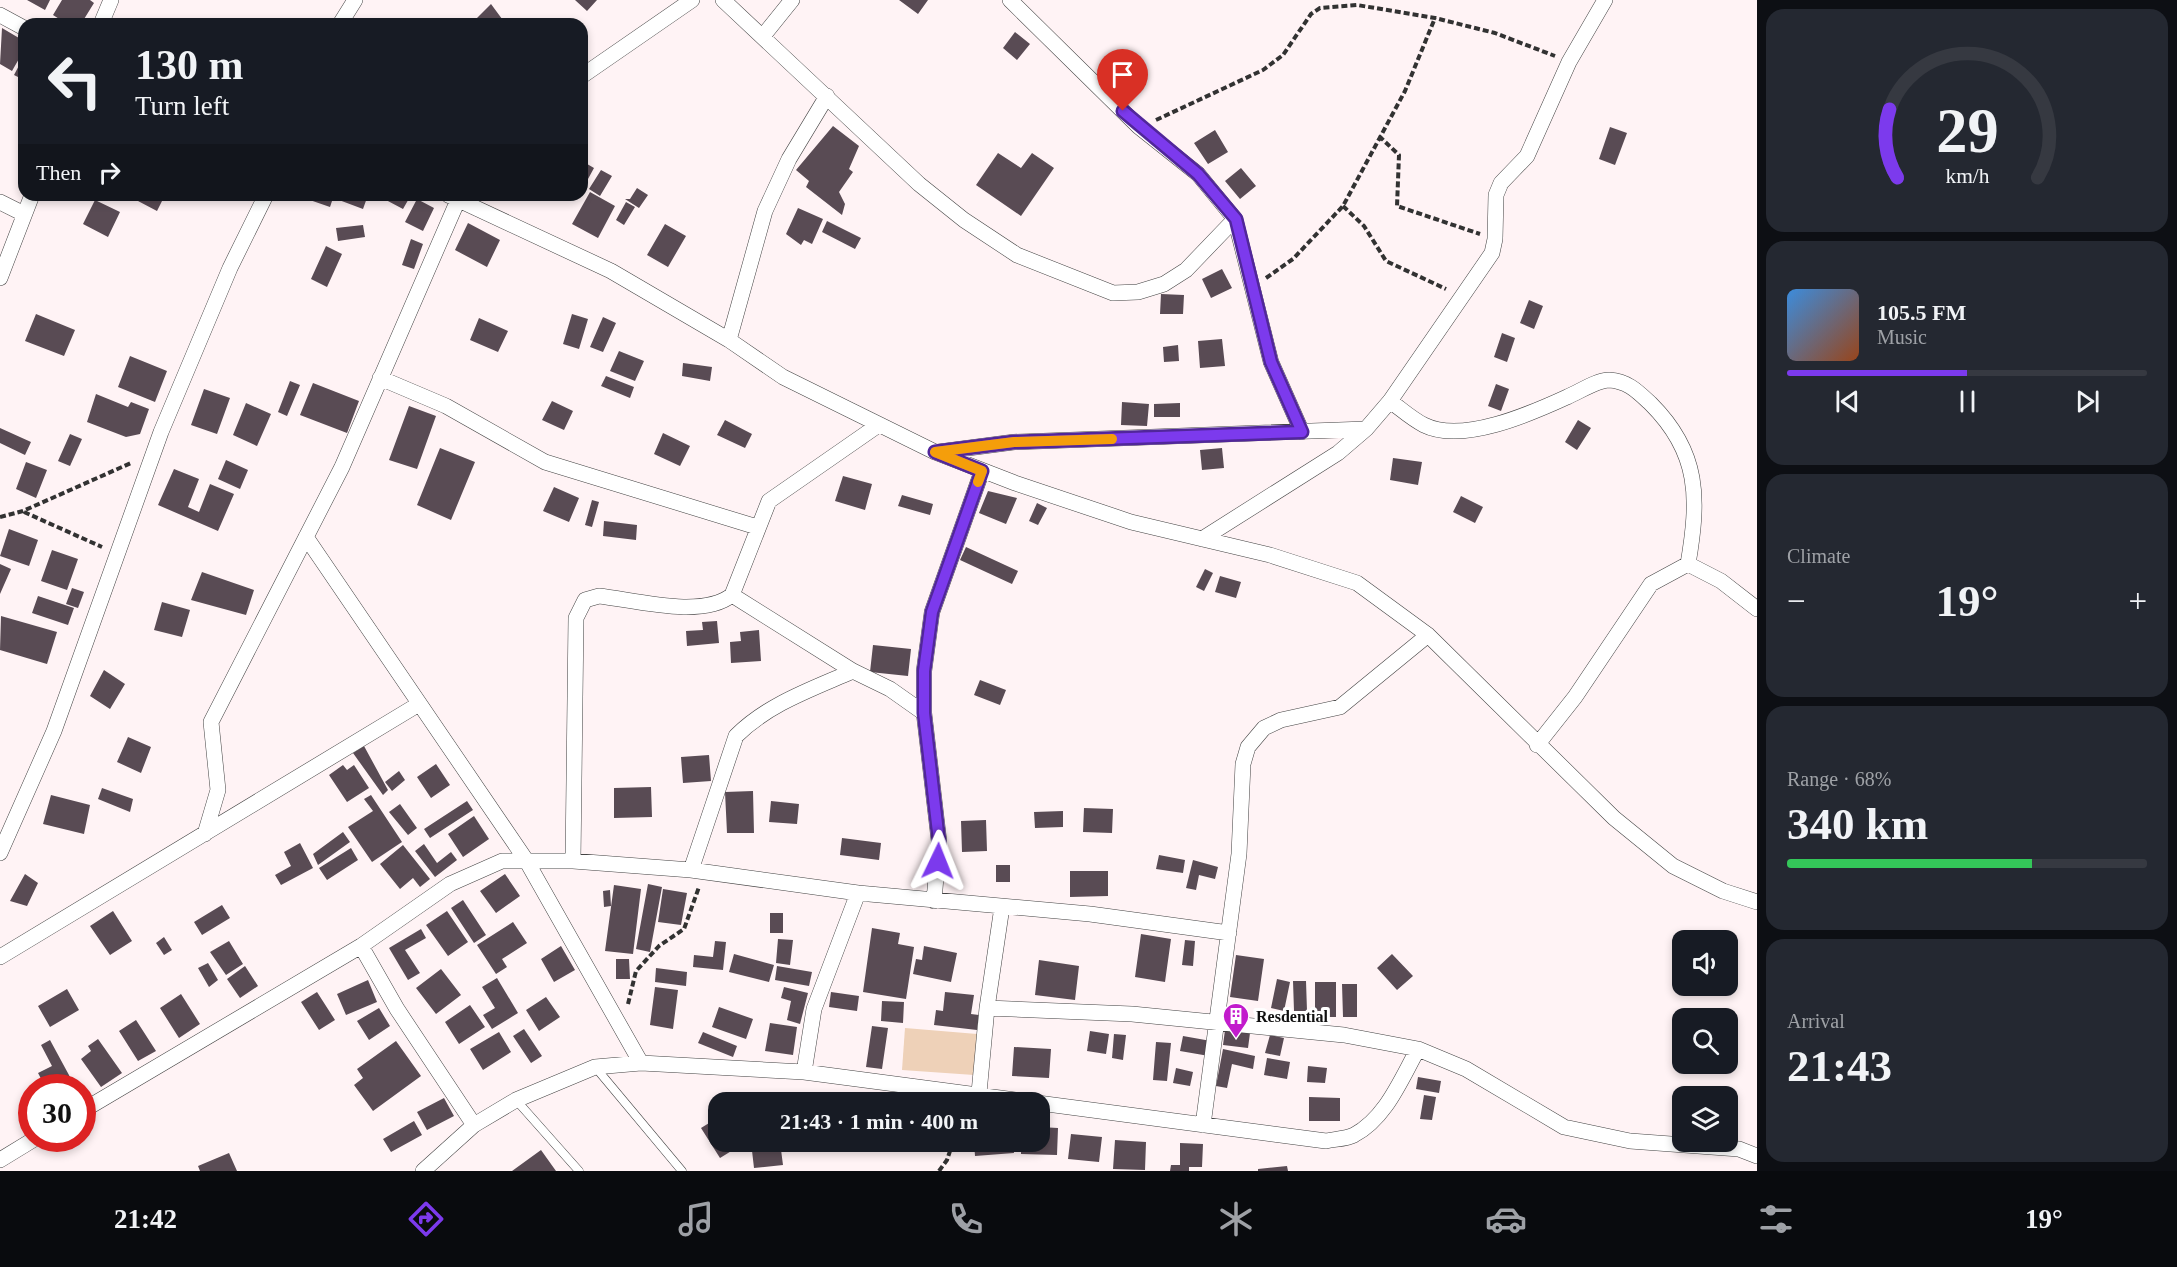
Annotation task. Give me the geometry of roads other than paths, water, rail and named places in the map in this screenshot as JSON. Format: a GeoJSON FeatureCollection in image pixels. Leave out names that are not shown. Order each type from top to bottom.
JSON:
{"type":"FeatureCollection","features":[{"type":"Feature","properties":{"kind":"street"},"geometry":{"type":"LineString","coordinates":[[104,18],[111,0]]}},
{"type":"Feature","properties":{"kind":"street"},"geometry":{"type":"LineString","coordinates":[[344,18],[355,0]]}},
{"type":"Feature","properties":{"kind":"street"},"geometry":{"type":"LineString","coordinates":[[588,72],[692,0]]}},
{"type":"Feature","properties":{"kind":"street"},"geometry":{"type":"LineString","coordinates":[[723,0],[919,184],[964,220],[1017,255],[1113,293],[1138,292],[1164,284],[1186,270],[1236,219]]}},
{"type":"Feature","properties":{"kind":"street"},"geometry":{"type":"LineString","coordinates":[[763,36],[792,0]]}},
{"type":"Feature","properties":{"kind":"street"},"geometry":{"type":"LineString","coordinates":[[1010,0],[1139,127],[1198,174],[1236,219],[1271,362],[1302,432]]}},
{"type":"Feature","properties":{"kind":"street"},"geometry":{"type":"LineString","coordinates":[[1202,538],[1338,453],[1366,429],[1390,401],[1492,253],[1495,239],[1496,195],[1501,183],[1527,156],[1569,62],[1605,0]]}},
{"type":"Feature","properties":{"kind":"street"},"geometry":{"type":"LineString","coordinates":[[0,15],[18,25]]}},
{"type":"Feature","properties":{"kind":"street"},"geometry":{"type":"LineString","coordinates":[[729,340],[765,212],[789,159],[827,96]]}},
{"type":"Feature","properties":{"kind":"street"},"geometry":{"type":"LineString","coordinates":[[0,278],[29,201]]}},
{"type":"Feature","properties":{"kind":"street"},"geometry":{"type":"LineString","coordinates":[[0,853],[54,731],[161,432],[230,268],[263,201]]}},
{"type":"Feature","properties":{"kind":"street"},"geometry":{"type":"LineString","coordinates":[[205,834],[218,790],[211,722],[342,467],[460,201]]}},
{"type":"Feature","properties":{"kind":"street"},"geometry":{"type":"LineString","coordinates":[[467,201],[612,272],[729,340],[783,377],[877,426],[935,452],[982,471],[1131,522],[1270,555],[1357,582],[1428,635],[1536,745],[1614,818],[1673,866],[1723,891],[1757,902]]}},
{"type":"Feature","properties":{"kind":"street"},"geometry":{"type":"LineString","coordinates":[[0,202],[24,214]]}},
{"type":"Feature","properties":{"kind":"street"},"geometry":{"type":"LineString","coordinates":[[380,378],[446,406],[546,462],[757,527]]}},
{"type":"Feature","properties":{"kind":"street"},"geometry":{"type":"LineString","coordinates":[[1390,401],[1425,425],[1457,433],[1529,414],[1607,380],[1631,385],[1669,422],[1687,453],[1694,486],[1694,533],[1688,564]]}},
{"type":"Feature","properties":{"kind":"street"},"geometry":{"type":"LineString","coordinates":[[573,861],[576,618],[585,600],[599,596],[692,608],[722,603],[732,595],[769,501],[877,426]]}},
{"type":"Feature","properties":{"kind":"street"},"geometry":{"type":"LineString","coordinates":[[935,452],[1014,442],[1366,429]]}},
{"type":"Feature","properties":{"kind":"street"},"geometry":{"type":"LineString","coordinates":[[934,901],[939,841],[924,713],[924,671],[932,612],[982,471]]}},
{"type":"Feature","properties":{"kind":"street"},"geometry":{"type":"LineString","coordinates":[[306,537],[526,860],[622,1027],[640,1063]]}},
{"type":"Feature","properties":{"kind":"street"},"geometry":{"type":"LineString","coordinates":[[1688,564],[1721,581],[1757,609]]}},
{"type":"Feature","properties":{"kind":"street"},"geometry":{"type":"LineString","coordinates":[[1536,745],[1575,697],[1651,584],[1688,564]]}},
{"type":"Feature","properties":{"kind":"street"},"geometry":{"type":"LineString","coordinates":[[732,595],[853,671],[890,689],[924,713]]}},
{"type":"Feature","properties":{"kind":"street"},"geometry":{"type":"LineString","coordinates":[[1203,1125],[1239,854],[1243,764],[1248,747],[1264,728],[1281,720],[1340,707],[1428,635]]}},
{"type":"Feature","properties":{"kind":"street"},"geometry":{"type":"LineString","coordinates":[[696,871],[736,736],[746,726],[788,699],[853,671]]}},
{"type":"Feature","properties":{"kind":"street"},"geometry":{"type":"LineString","coordinates":[[0,957],[419,704]]}},
{"type":"Feature","properties":{"kind":"street"},"geometry":{"type":"LineString","coordinates":[[96,1103],[361,946],[450,884],[502,861],[573,861],[696,871],[858,893],[1090,914],[1229,933]]}},
{"type":"Feature","properties":{"kind":"street"},"geometry":{"type":"LineString","coordinates":[[804,1072],[814,1009],[858,893]]}},
{"type":"Feature","properties":{"kind":"street"},"geometry":{"type":"LineString","coordinates":[[979,1092],[987,1008],[1002,907]]}},
{"type":"Feature","properties":{"kind":"street"},"geometry":{"type":"LineString","coordinates":[[361,946],[397,1009],[474,1125]]}},
{"type":"Feature","properties":{"kind":"street"},"geometry":{"type":"LineString","coordinates":[[987,1008],[1132,1014],[1344,1035],[1418,1049],[1466,1069],[1564,1127],[1630,1141],[1739,1149],[1757,1156]]}},
{"type":"Feature","properties":{"kind":"street"},"geometry":{"type":"LineString","coordinates":[[1050,1103],[1326,1141],[1352,1136],[1371,1123],[1392,1096],[1418,1049]]}},
{"type":"Feature","properties":{"kind":"street"},"geometry":{"type":"LineString","coordinates":[[423,1171],[474,1125],[516,1100],[595,1067],[640,1063],[804,1072],[971,1092]]}},
{"type":"Feature","properties":{"kind":"street"},"geometry":{"type":"LineString","coordinates":[[5,1171],[0,1161],[18,1150]]}},
{"type":"Feature","properties":{"kind":"lane"},"geometry":{"type":"LineString","coordinates":[[595,1067],[682,1171]]}},
{"type":"Feature","properties":{"kind":"lane"},"geometry":{"type":"LineString","coordinates":[[516,1100],[579,1171]]}},
{"type":"Feature","properties":{"kind":"place","name":"Resdential"},"geometry":{"type":"Point","coordinates":[1236,1039]}}]}
